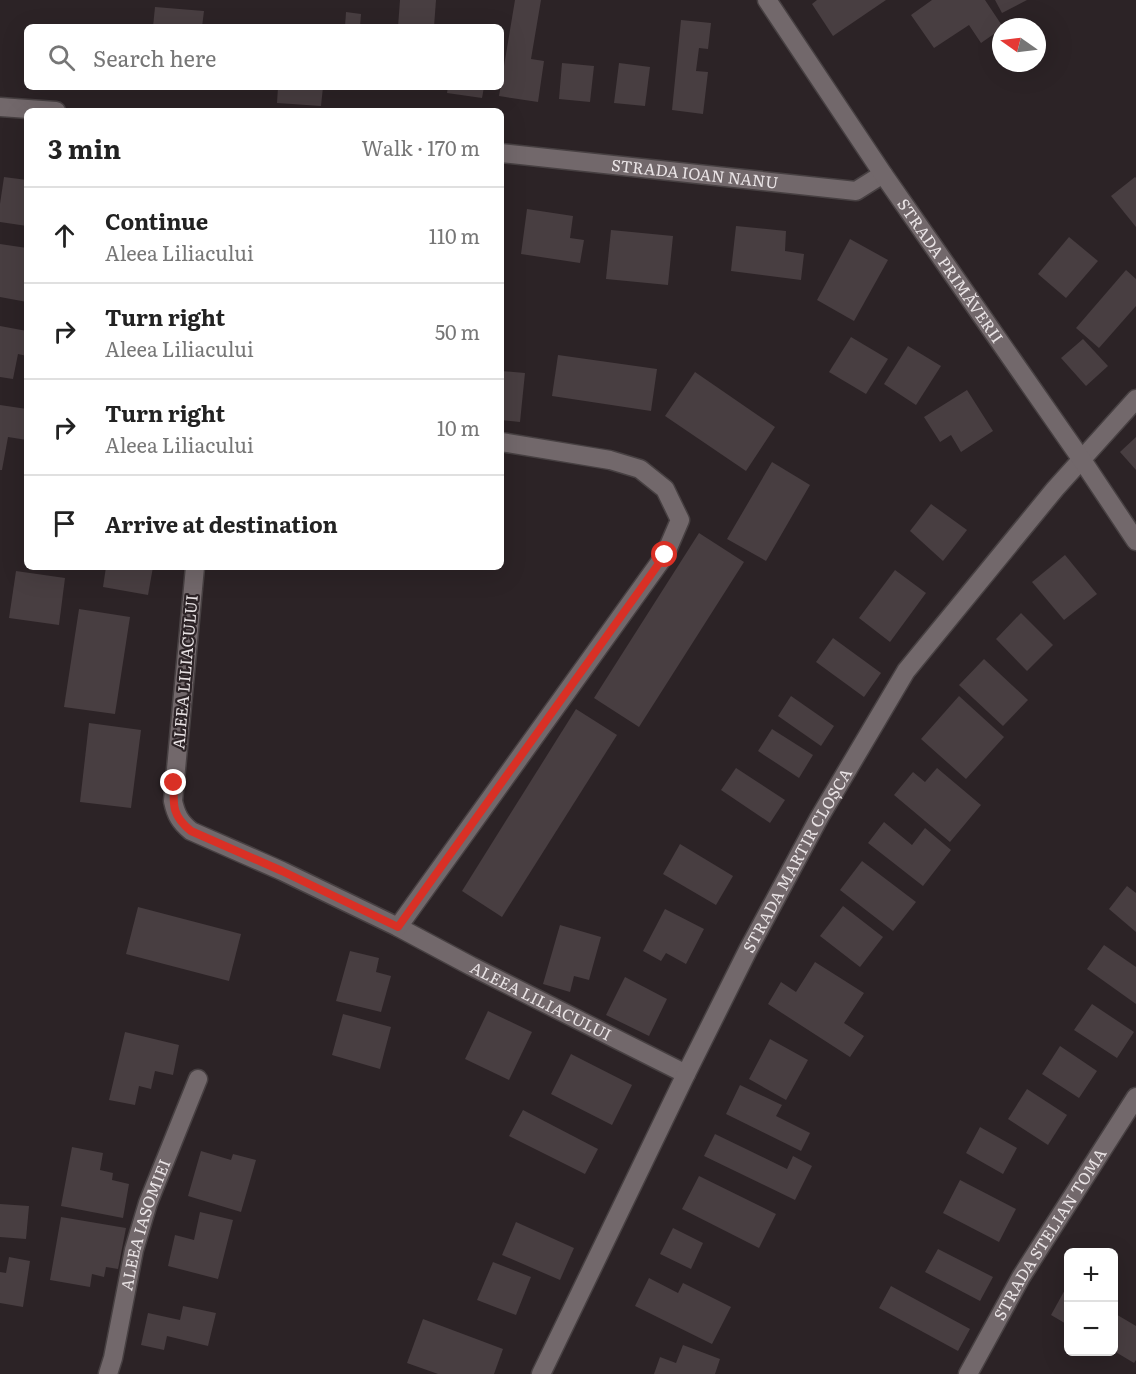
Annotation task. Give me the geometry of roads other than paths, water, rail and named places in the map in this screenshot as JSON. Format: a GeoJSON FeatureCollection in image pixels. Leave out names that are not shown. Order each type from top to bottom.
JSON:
{"type":"FeatureCollection","features":[{"type":"Feature","properties":{"kind":"street","name":"STRADA PRIMĂVERII"},"geometry":{"type":"LineString","coordinates":[[767,0],[883,174],[1136,541]]}},
{"type":"Feature","properties":{"kind":"street"},"geometry":{"type":"LineString","coordinates":[[0,107],[24,109]]}},
{"type":"Feature","properties":{"kind":"street","name":"STRADA IOAN NANU"},"geometry":{"type":"LineString","coordinates":[[504,153],[856,191],[883,174]]}},
{"type":"Feature","properties":{"kind":"street","name":"STRADA MARTIR CLOȘCA"},"geometry":{"type":"LineString","coordinates":[[541,1374],[748,950],[819,818],[906,671],[1048,498],[1136,399]]}},
{"type":"Feature","properties":{"kind":"street"},"geometry":{"type":"LineString","coordinates":[[398,927],[665,555],[680,520],[665,489],[640,469],[610,460],[504,442]]}},
{"type":"Feature","properties":{"kind":"street","name":"ALEEA LILIACULUI"},"geometry":{"type":"LineString","coordinates":[[195,570],[173,801],[175,814],[181,823],[191,831],[282,871],[398,927],[686,1074]]}},
{"type":"Feature","properties":{"kind":"street","name":"ALEEA IASOMIEI"},"geometry":{"type":"LineString","coordinates":[[108,1374],[134,1250],[148,1203],[198,1079]]}},
{"type":"Feature","properties":{"kind":"street","name":"STRADA STELIAN TOMA"},"geometry":{"type":"LineString","coordinates":[[968,1374],[1021,1277],[1136,1097]]}}]}
